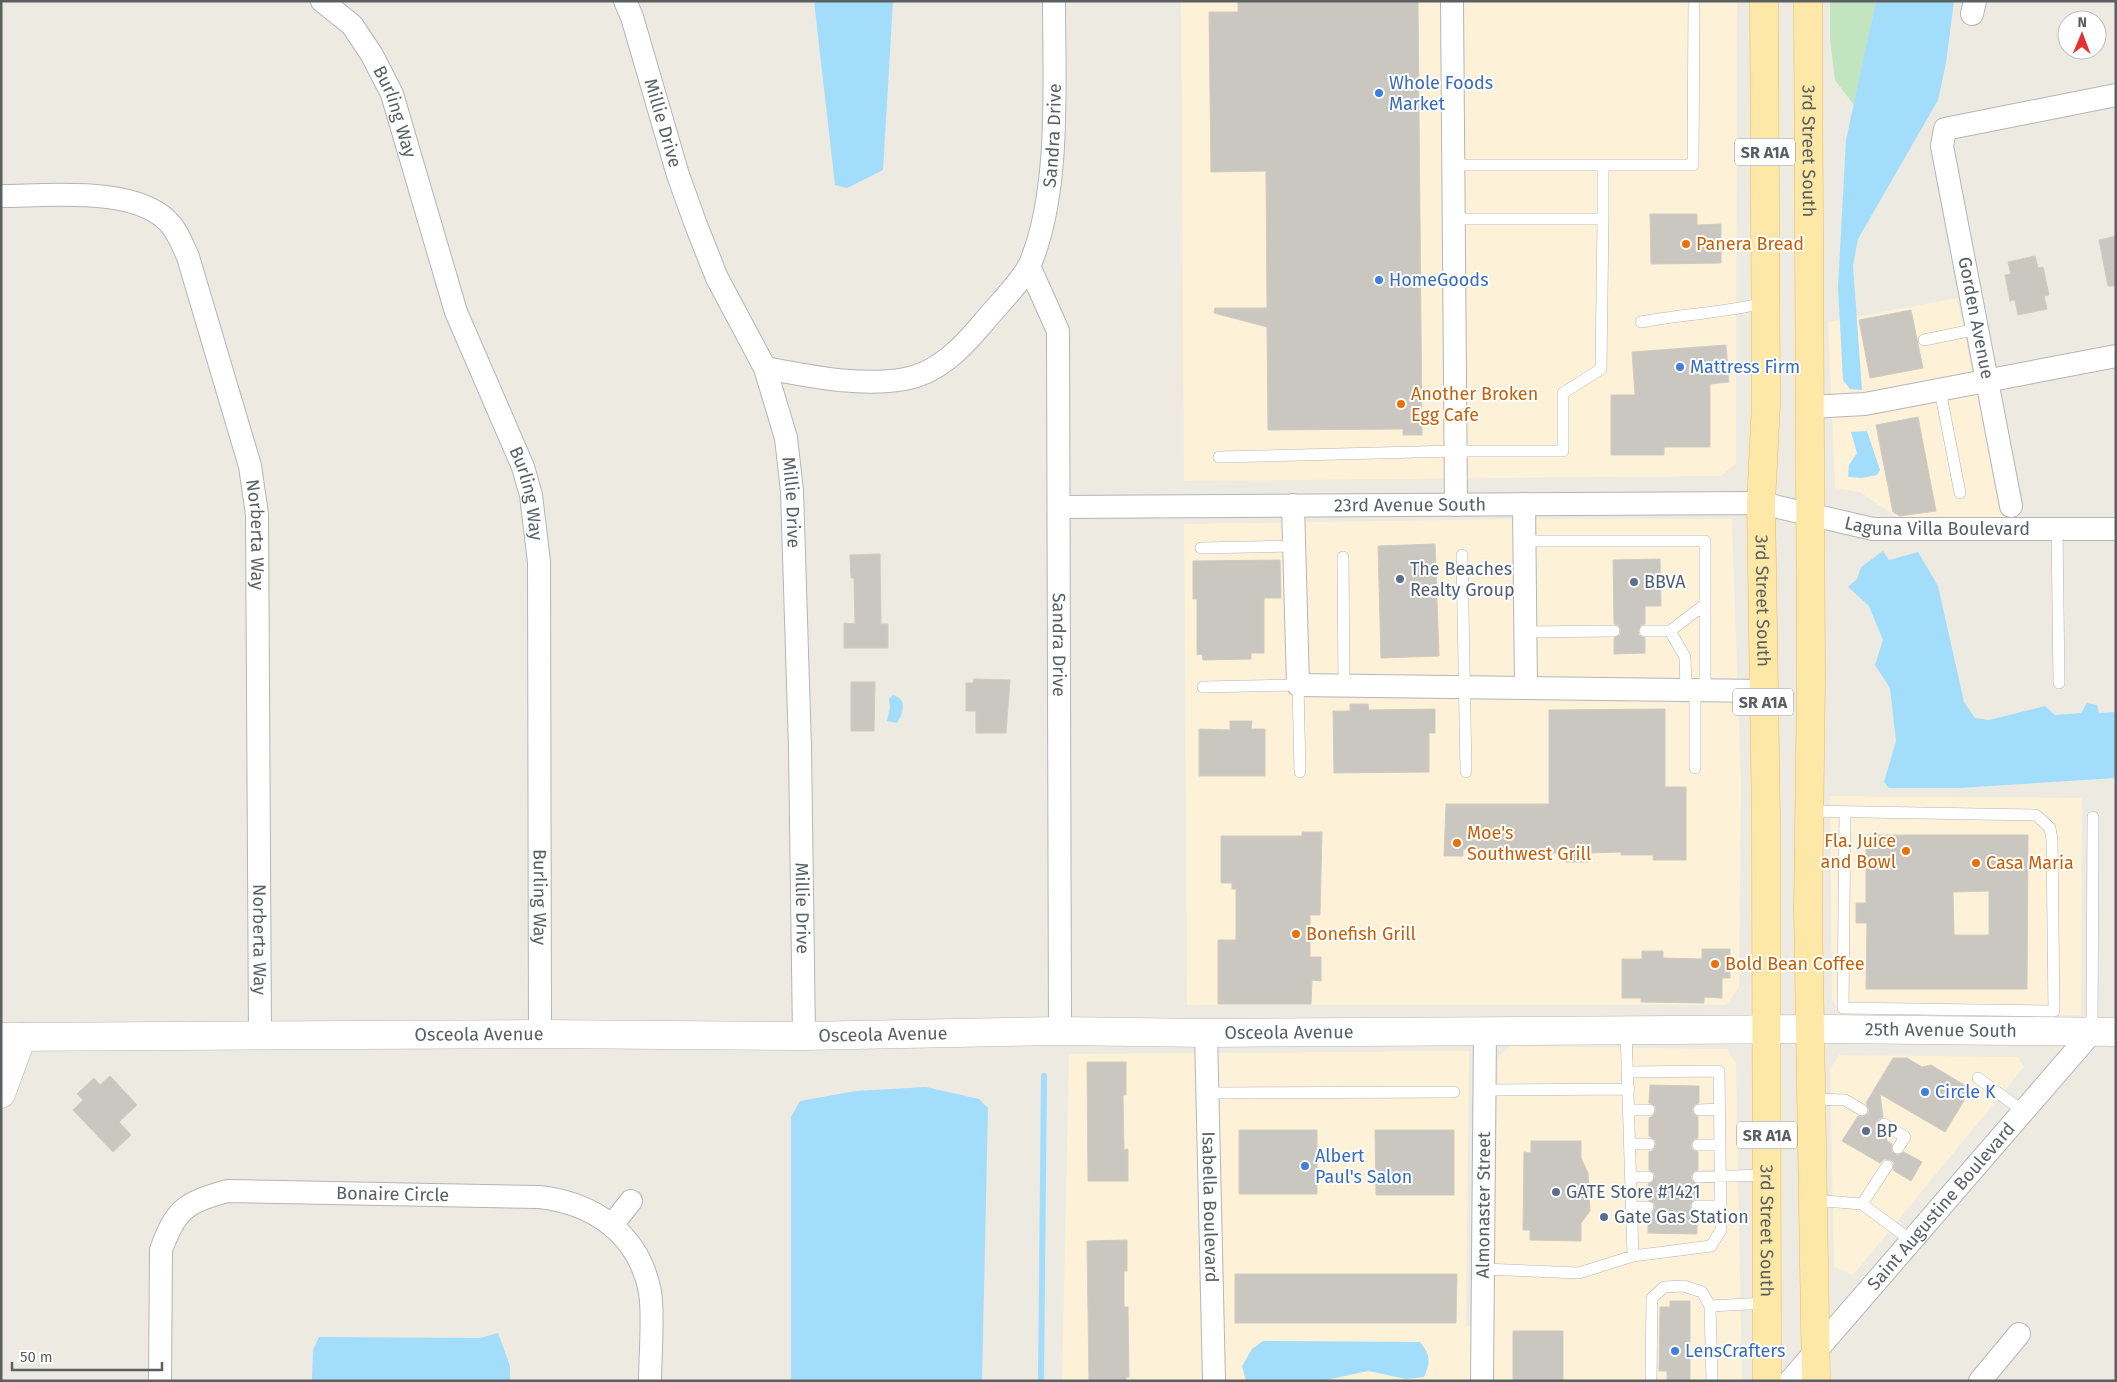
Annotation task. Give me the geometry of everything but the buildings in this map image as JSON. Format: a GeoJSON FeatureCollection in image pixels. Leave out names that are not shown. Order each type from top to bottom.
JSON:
{"type":"FeatureCollection","features":[{"type":"Feature","properties":{"kind":"main road","name":"3rd Street South"},"geometry":{"type":"LineString","coordinates":[[1764,1],[1766,404],[1761,503],[1766,820],[1767,1381]]}},
{"type":"Feature","properties":{"kind":"main road","name":"3rd Street South"},"geometry":{"type":"LineString","coordinates":[[1808,1],[1811,515],[1808,811],[1811,1200],[1816,1381]]}},
{"type":"Feature","properties":{"kind":"street","name":"Burling Way"},"geometry":{"type":"LineString","coordinates":[[322,1],[352,25],[372,55],[392,94],[456,312],[523,467],[531,495],[539,562],[540,1034]]}},
{"type":"Feature","properties":{"kind":"street","name":"Millie Drive"},"geometry":{"type":"LineString","coordinates":[[625,1],[632,17],[678,175],[696,225],[717,278],[765,368],[786,438],[792,491],[800,748],[804,1036]]}},
{"type":"Feature","properties":{"kind":"street","name":"Sandra Drive"},"geometry":{"type":"LineString","coordinates":[[765,368],[849,380],[904,379],[928,372],[947,360],[970,339],[1029,266],[1042,225],[1048,192],[1054,108],[1054,1]]}},
{"type":"Feature","properties":{"kind":"street"},"geometry":{"type":"LineString","coordinates":[[1452,1],[1456,505]]}},
{"type":"Feature","properties":{"kind":"street","name":"Gorden Avenue"},"geometry":{"type":"LineString","coordinates":[[2011,506],[1942,146],[1946,129],[2116,96]]}},
{"type":"Feature","properties":{"kind":"street","name":"Norberta Way"},"geometry":{"type":"LineString","coordinates":[[1,196],[102,196],[129,200],[156,212],[171,225],[188,257],[250,466],[257,514],[260,1036]]}},
{"type":"Feature","properties":{"kind":"street","name":"Sandra Drive"},"geometry":{"type":"LineString","coordinates":[[1029,266],[1058,331],[1060,1031]]}},
{"type":"Feature","properties":{"kind":"street"},"geometry":{"type":"LineString","coordinates":[[1810,407],[1865,404],[2116,356]]}},
{"type":"Feature","properties":{"kind":"street","name":"23rd Avenue South"},"geometry":{"type":"LineString","coordinates":[[1059,506],[1761,503]]}},
{"type":"Feature","properties":{"kind":"street","name":"Laguna Villa Boulevard"},"geometry":{"type":"LineString","coordinates":[[1761,503],[1873,529],[2116,529]]}},
{"type":"Feature","properties":{"kind":"street"},"geometry":{"type":"LineString","coordinates":[[1524,504],[1526,688]]}},
{"type":"Feature","properties":{"kind":"street"},"geometry":{"type":"LineString","coordinates":[[1293,505],[1298,685],[1763,690]]}},
{"type":"Feature","properties":{"kind":"street","name":"25th Avenue South"},"geometry":{"type":"LineString","coordinates":[[1766,1030],[1810,1030],[1879,1019],[2055,1022],[2104,1032]]}},
{"type":"Feature","properties":{"kind":"street","name":"Osceola Avenue"},"geometry":{"type":"LineString","coordinates":[[12,1037],[540,1034],[804,1036],[1060,1031],[1206,1033],[1485,1030],[1766,1030]]}},
{"type":"Feature","properties":{"kind":"street","name":"Almonaster Street"},"geometry":{"type":"LineString","coordinates":[[1482,1381],[1485,1030]]}},
{"type":"Feature","properties":{"kind":"street","name":"Saint Augustine Boulevard"},"geometry":{"type":"LineString","coordinates":[[1790,1381],[2024,1112],[2104,1032]]}},
{"type":"Feature","properties":{"kind":"street","name":"Isabella Boulevard"},"geometry":{"type":"LineString","coordinates":[[1206,1033],[1214,1381]]}},
{"type":"Feature","properties":{"kind":"street"},"geometry":{"type":"LineString","coordinates":[[1,1094],[12,1037]]}},
{"type":"Feature","properties":{"kind":"street","name":"Bonaire Circle"},"geometry":{"type":"LineString","coordinates":[[160,1381],[161,1250],[167,1233],[181,1210],[205,1198],[228,1191],[539,1197],[578,1205],[612,1225],[637,1256],[645,1274],[650,1294],[650,1381]]}},
{"type":"Feature","properties":{"kind":"street"},"geometry":{"type":"LineString","coordinates":[[612,1225],[631,1201]]}},
{"type":"Feature","properties":{"kind":"street"},"geometry":{"type":"LineString","coordinates":[[1980,1381],[2019,1334]]}},
{"type":"Feature","properties":{"kind":"lane"},"geometry":{"type":"LineString","coordinates":[[1453,165],[1693,166],[1694,1]]}},
{"type":"Feature","properties":{"kind":"lane"},"geometry":{"type":"LineString","coordinates":[[1219,457],[1455,451],[1563,451],[1563,393],[1601,369],[1603,166]]}},
{"type":"Feature","properties":{"kind":"lane"},"geometry":{"type":"LineString","coordinates":[[1453,219],[1603,219]]}},
{"type":"Feature","properties":{"kind":"lane"},"geometry":{"type":"LineString","coordinates":[[1641,322],[1679,314],[1743,308],[1764,303]]}},
{"type":"Feature","properties":{"kind":"lane"},"geometry":{"type":"LineString","coordinates":[[1924,340],[1978,330]]}},
{"type":"Feature","properties":{"kind":"lane"},"geometry":{"type":"LineString","coordinates":[[1940,390],[1960,493]]}},
{"type":"Feature","properties":{"kind":"lane"},"geometry":{"type":"LineString","coordinates":[[2058,530],[2059,683]]}},
{"type":"Feature","properties":{"kind":"lane"},"geometry":{"type":"LineString","coordinates":[[1525,541],[1705,542],[1704,601],[1695,689],[1695,768]]}},
{"type":"Feature","properties":{"kind":"lane"},"geometry":{"type":"LineString","coordinates":[[1201,548],[1294,546]]}},
{"type":"Feature","properties":{"kind":"lane"},"geometry":{"type":"LineString","coordinates":[[1462,555],[1466,772]]}},
{"type":"Feature","properties":{"kind":"lane"},"geometry":{"type":"LineString","coordinates":[[1343,558],[1344,686]]}},
{"type":"Feature","properties":{"kind":"lane"},"geometry":{"type":"LineString","coordinates":[[1645,631],[1670,631],[1704,601]]}},
{"type":"Feature","properties":{"kind":"lane"},"geometry":{"type":"LineString","coordinates":[[1526,632],[1614,631]]}},
{"type":"Feature","properties":{"kind":"lane"},"geometry":{"type":"LineString","coordinates":[[1670,631],[1685,657],[1695,689]]}},
{"type":"Feature","properties":{"kind":"lane"},"geometry":{"type":"LineString","coordinates":[[1203,687],[1298,685],[1300,772]]}},
{"type":"Feature","properties":{"kind":"lane"},"geometry":{"type":"LineString","coordinates":[[1808,811],[2036,815],[2050,828],[2052,840],[2055,1022]]}},
{"type":"Feature","properties":{"kind":"lane"},"geometry":{"type":"LineString","coordinates":[[1845,812],[1843,1008],[1879,1019]]}},
{"type":"Feature","properties":{"kind":"lane"},"geometry":{"type":"LineString","coordinates":[[2093,817],[2104,1032]]}},
{"type":"Feature","properties":{"kind":"lane"},"geometry":{"type":"LineString","coordinates":[[1626,1030],[1630,1089],[1633,1256]]}},
{"type":"Feature","properties":{"kind":"lane"},"geometry":{"type":"LineString","coordinates":[[1483,1270],[1579,1273],[1633,1256],[1711,1246],[1721,1230],[1719,1070],[1629,1072]]}},
{"type":"Feature","properties":{"kind":"lane"},"geometry":{"type":"LineString","coordinates":[[1978,1078],[2024,1112]]}},
{"type":"Feature","properties":{"kind":"lane"},"geometry":{"type":"LineString","coordinates":[[1484,1090],[1630,1089]]}},
{"type":"Feature","properties":{"kind":"lane"},"geometry":{"type":"LineString","coordinates":[[1208,1093],[1454,1092]]}},
{"type":"Feature","properties":{"kind":"lane"},"geometry":{"type":"LineString","coordinates":[[1810,1098],[1846,1100],[1862,1110]]}},
{"type":"Feature","properties":{"kind":"lane"},"geometry":{"type":"LineString","coordinates":[[1699,1110],[1720,1109]]}},
{"type":"Feature","properties":{"kind":"lane"},"geometry":{"type":"LineString","coordinates":[[1630,1110],[1649,1110]]}},
{"type":"Feature","properties":{"kind":"lane"},"geometry":{"type":"LineString","coordinates":[[1884,1124],[1905,1138],[1898,1148]]}},
{"type":"Feature","properties":{"kind":"lane"},"geometry":{"type":"LineString","coordinates":[[1630,1144],[1649,1144]]}},
{"type":"Feature","properties":{"kind":"lane"},"geometry":{"type":"LineString","coordinates":[[1698,1145],[1720,1145]]}},
{"type":"Feature","properties":{"kind":"lane"},"geometry":{"type":"LineString","coordinates":[[1862,1204],[1887,1166]]}},
{"type":"Feature","properties":{"kind":"lane"},"geometry":{"type":"LineString","coordinates":[[1698,1176],[1767,1175]]}},
{"type":"Feature","properties":{"kind":"lane"},"geometry":{"type":"LineString","coordinates":[[1631,1177],[1648,1177]]}},
{"type":"Feature","properties":{"kind":"lane"},"geometry":{"type":"LineString","coordinates":[[1811,1200],[1862,1204],[1912,1241]]}},
{"type":"Feature","properties":{"kind":"lane"},"geometry":{"type":"LineString","coordinates":[[1698,1206],[1721,1206]]}},
{"type":"Feature","properties":{"kind":"lane"},"geometry":{"type":"LineString","coordinates":[[1632,1207],[1648,1207]]}},
{"type":"Feature","properties":{"kind":"lane"},"geometry":{"type":"LineString","coordinates":[[1651,1381],[1652,1298],[1664,1287],[1684,1286],[1702,1292],[1710,1306],[1712,1381]]}},
{"type":"Feature","properties":{"kind":"lane"},"geometry":{"type":"LineString","coordinates":[[1710,1306],[1767,1304]]}},
{"type":"Feature","properties":{"kind":"shaded area"},"geometry":{"type":"Polygon","coordinates":[[[1181,1],[1737,1],[1736,463],[1721,476],[1184,481],[1181,1]]]}},
{"type":"Feature","properties":{"kind":"shaded area"},"geometry":{"type":"Polygon","coordinates":[[[1957,298],[2003,519],[1901,520],[1860,492],[1835,488],[1828,322],[1957,298]]]}},
{"type":"Feature","properties":{"kind":"shaded area"},"geometry":{"type":"Polygon","coordinates":[[[1511,519],[1732,519],[1741,782],[1739,987],[1726,1005],[1187,1005],[1184,524],[1511,519]]]}},
{"type":"Feature","properties":{"kind":"shaded area"},"geometry":{"type":"Polygon","coordinates":[[[1830,796],[2082,798],[2081,1015],[1843,1018],[1832,999],[1830,796]]]}},
{"type":"Feature","properties":{"kind":"shaded area"},"geometry":{"type":"Polygon","coordinates":[[[1510,1046],[1727,1049],[1736,1063],[1742,1381],[1062,1381],[1069,1054],[1469,1051],[1466,1326],[1493,1325],[1498,1057],[1510,1046]]]}},
{"type":"Feature","properties":{"kind":"shaded area"},"geometry":{"type":"Polygon","coordinates":[[[1839,1055],[2018,1057],[2024,1067],[1853,1275],[1834,1267],[1830,1069],[1839,1055]]]}},
{"type":"Feature","properties":{"kind":"green space"},"geometry":{"type":"Polygon","coordinates":[[[1830,1],[1876,1],[1854,105],[1835,80],[1830,39],[1830,1]]]}},
{"type":"Feature","properties":{"kind":"water"},"geometry":{"type":"Polygon","coordinates":[[[814,1],[893,1],[883,170],[847,188],[835,185],[814,1]]]}},
{"type":"Feature","properties":{"kind":"water"},"geometry":{"type":"Polygon","coordinates":[[[1876,1],[1954,1],[1946,63],[1938,100],[1858,239],[1853,266],[1862,390],[1850,389],[1843,380],[1838,287],[1846,140],[1876,1]]]}},
{"type":"Feature","properties":{"kind":"water"},"geometry":{"type":"Polygon","coordinates":[[[1867,431],[1880,470],[1877,475],[1862,478],[1848,477],[1849,465],[1857,453],[1851,432],[1867,431]]]}},
{"type":"Feature","properties":{"kind":"water"},"geometry":{"type":"Polygon","coordinates":[[[1883,551],[1889,560],[1918,552],[1938,586],[1964,702],[1975,718],[1989,720],[2045,706],[2055,715],[2081,713],[2087,703],[2097,705],[2099,713],[2116,712],[2116,778],[1959,788],[1889,788],[1884,782],[1896,741],[1890,688],[1875,665],[1883,640],[1869,606],[1848,587],[1857,579],[1861,567],[1883,551]]]}},
{"type":"Feature","properties":{"kind":"water"},"geometry":{"type":"Polygon","coordinates":[[[893,695],[901,700],[903,707],[897,723],[887,721],[890,708],[889,699],[893,695]]]}},
{"type":"Feature","properties":{"kind":"water"},"geometry":{"type":"Polygon","coordinates":[[[926,1087],[979,1099],[988,1108],[982,1381],[791,1381],[791,1117],[800,1101],[856,1091],[926,1087]]]}},
{"type":"Feature","properties":{"kind":"water"},"geometry":{"type":"Polygon","coordinates":[[[498,1333],[510,1366],[510,1381],[312,1381],[313,1350],[319,1337],[480,1338],[498,1333]]]}},
{"type":"Feature","properties":{"kind":"water"},"geometry":{"type":"Polygon","coordinates":[[[1263,1341],[1420,1342],[1428,1354],[1428,1367],[1424,1377],[1406,1379],[1368,1371],[1322,1381],[1246,1381],[1242,1366],[1252,1349],[1263,1341]]]}},
{"type":"Feature","properties":{"kind":"waterway"},"geometry":{"type":"LineString","coordinates":[[1041,1381],[1044,1076]]}},
{"type":"Feature","properties":{"kind":"place","name":"Whole Foods Market"},"geometry":{"type":"Point","coordinates":[1379,93]}},
{"type":"Feature","properties":{"kind":"place","name":"Panera Bread"},"geometry":{"type":"Point","coordinates":[1686,244]}},
{"type":"Feature","properties":{"kind":"place","name":"HomeGoods"},"geometry":{"type":"Point","coordinates":[1379,280]}},
{"type":"Feature","properties":{"kind":"place","name":"Mattress Firm"},"geometry":{"type":"Point","coordinates":[1680,367]}},
{"type":"Feature","properties":{"kind":"place","name":"Another Broken Egg Cafe"},"geometry":{"type":"Point","coordinates":[1401,404]}},
{"type":"Feature","properties":{"kind":"place","name":"The Beaches Realty Group"},"geometry":{"type":"Point","coordinates":[1400,579]}},
{"type":"Feature","properties":{"kind":"place","name":"BBVA"},"geometry":{"type":"Point","coordinates":[1634,582]}},
{"type":"Feature","properties":{"kind":"place","name":"Moe's Southwest Grill"},"geometry":{"type":"Point","coordinates":[1457,843]}},
{"type":"Feature","properties":{"kind":"place","name":"Fla. Juice and Bowl"},"geometry":{"type":"Point","coordinates":[1906,851]}},
{"type":"Feature","properties":{"kind":"place","name":"Casa Maria"},"geometry":{"type":"Point","coordinates":[1976,863]}},
{"type":"Feature","properties":{"kind":"place","name":"Bonefish Grill"},"geometry":{"type":"Point","coordinates":[1296,934]}},
{"type":"Feature","properties":{"kind":"place","name":"Bold Bean Coffee"},"geometry":{"type":"Point","coordinates":[1715,964]}},
{"type":"Feature","properties":{"kind":"place","name":"Circle K"},"geometry":{"type":"Point","coordinates":[1925,1092]}},
{"type":"Feature","properties":{"kind":"place","name":"BP"},"geometry":{"type":"Point","coordinates":[1866,1131]}},
{"type":"Feature","properties":{"kind":"place","name":"Albert Paul's Salon"},"geometry":{"type":"Point","coordinates":[1305,1166]}},
{"type":"Feature","properties":{"kind":"place","name":"GATE Store #1421"},"geometry":{"type":"Point","coordinates":[1556,1192]}},
{"type":"Feature","properties":{"kind":"place","name":"Gate Gas Station"},"geometry":{"type":"Point","coordinates":[1604,1217]}},
{"type":"Feature","properties":{"kind":"place","name":"LensCrafters"},"geometry":{"type":"Point","coordinates":[1675,1351]}}]}
